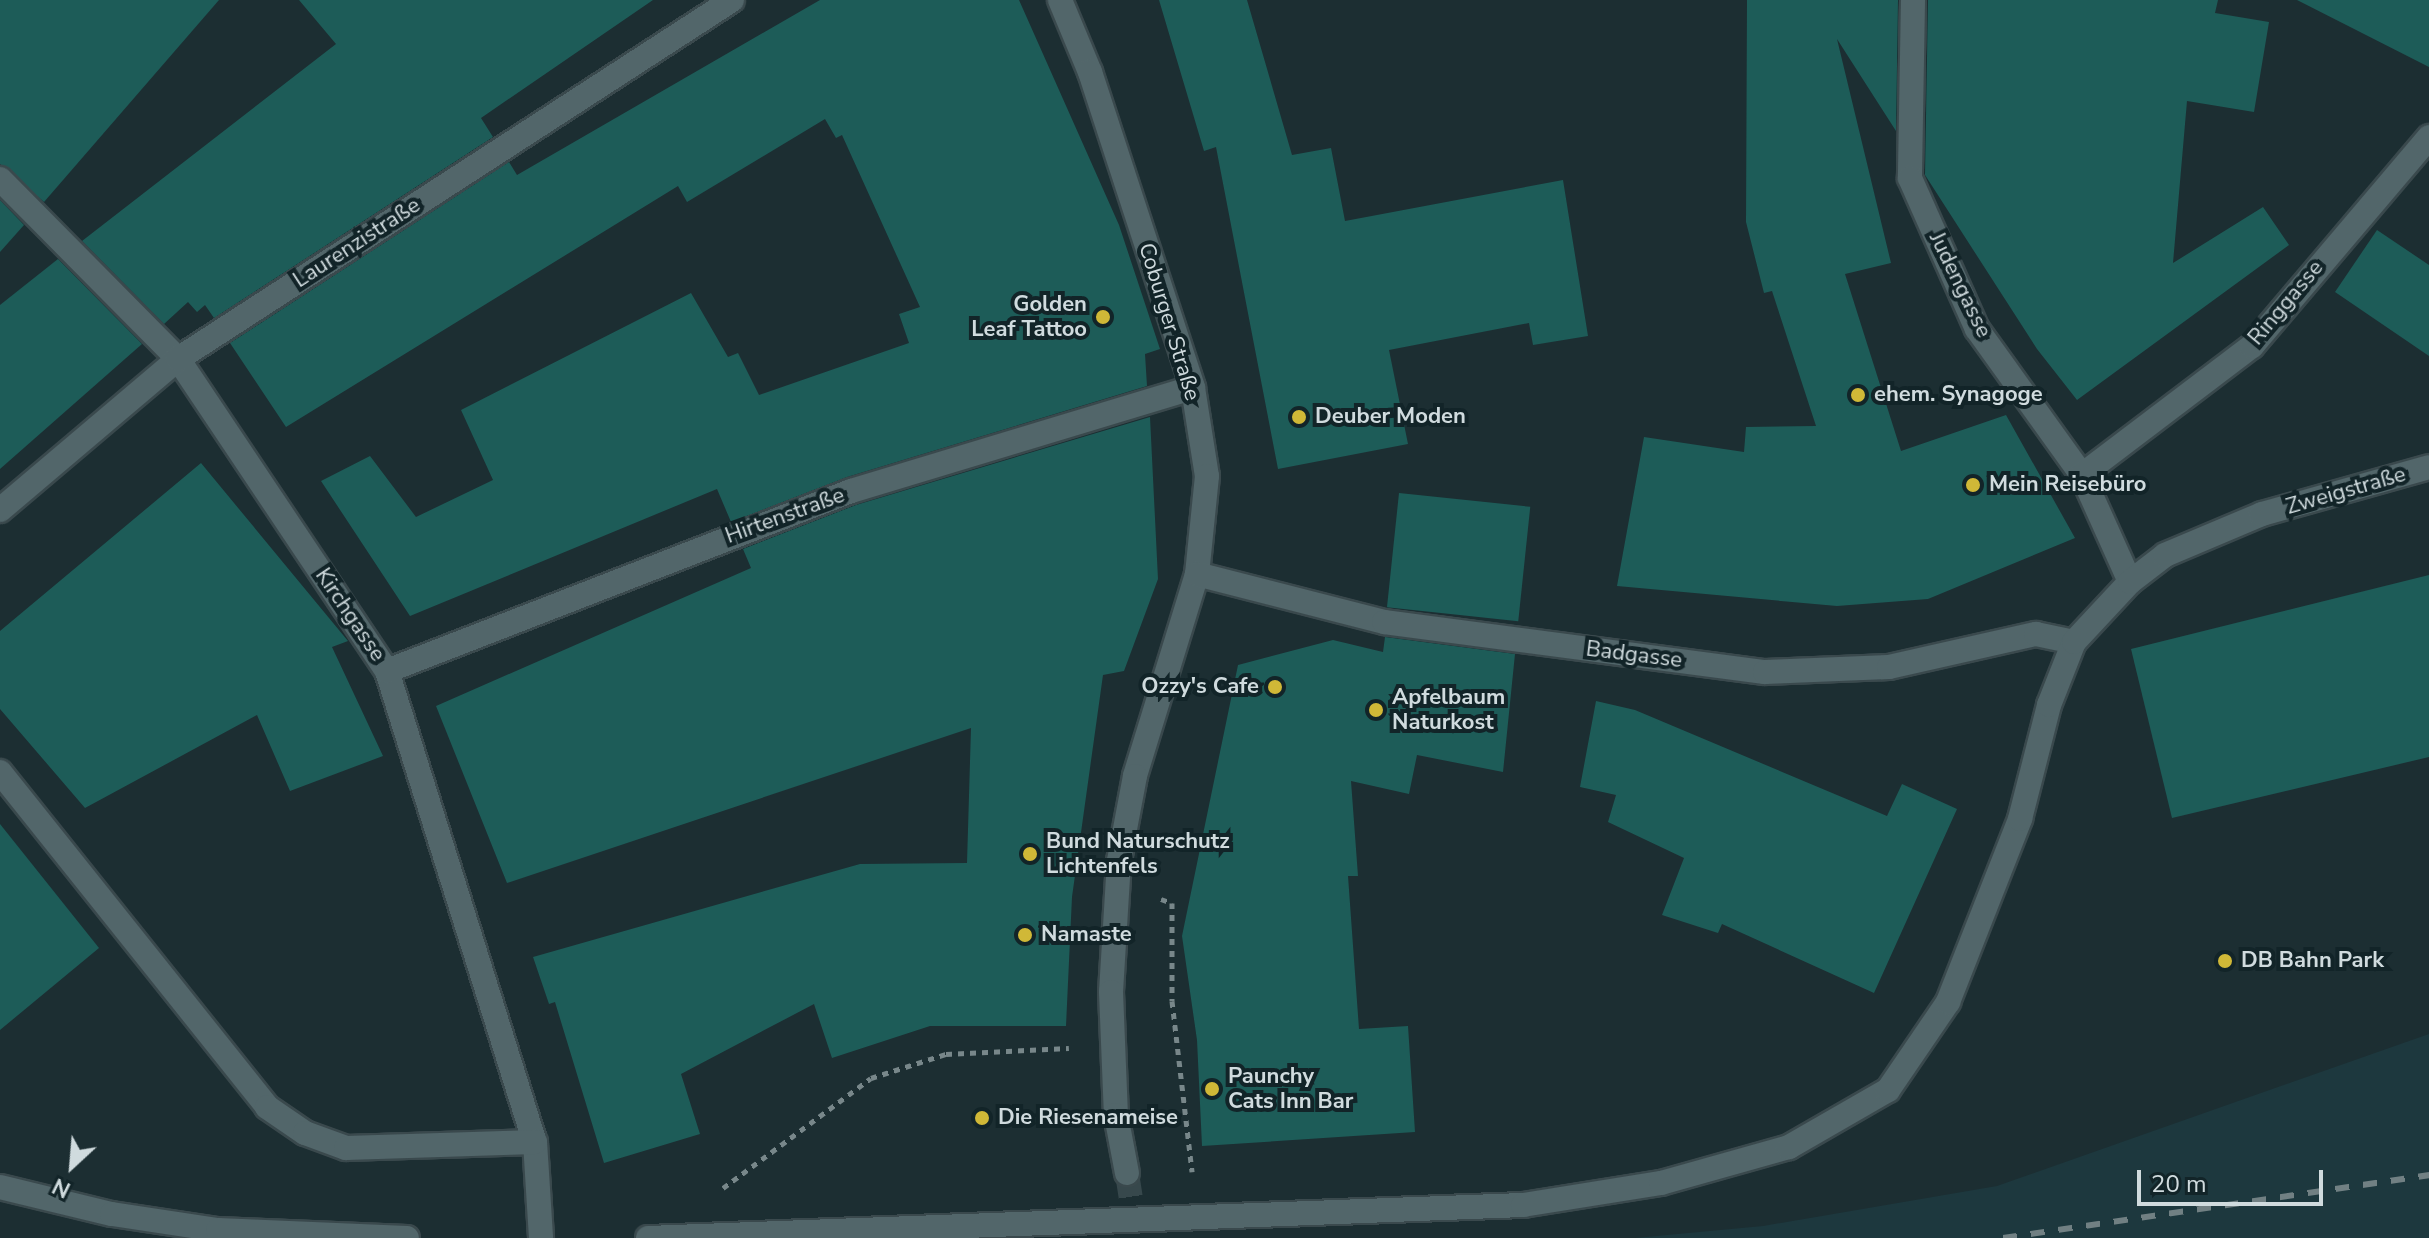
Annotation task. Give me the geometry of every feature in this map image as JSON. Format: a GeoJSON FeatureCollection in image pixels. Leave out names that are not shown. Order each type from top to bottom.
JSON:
{"type":"FeatureCollection","features":[{"type":"Feature","properties":{"kind":"street","name":"Laurenzistraße"},"geometry":{"type":"LineString","coordinates":[[0,510],[178,359],[732,0]]}},
{"type":"Feature","properties":{"kind":"street","name":"Coburger Straße"},"geometry":{"type":"LineString","coordinates":[[1060,0],[1090,72],[1193,388],[1207,476],[1197,574],[1135,776],[1118,882],[1111,992],[1116,1115],[1127,1173]]}},
{"type":"Feature","properties":{"kind":"street","name":"Judengasse"},"geometry":{"type":"LineString","coordinates":[[1913,0],[1910,178],[1977,329],[2082,475],[2130,582]]}},
{"type":"Feature","properties":{"kind":"street","name":"Ringgasse"},"geometry":{"type":"LineString","coordinates":[[2082,475],[2252,346],[2429,137]]}},
{"type":"Feature","properties":{"kind":"street","name":"Kirchgasse"},"geometry":{"type":"LineString","coordinates":[[0,179],[178,359],[387,671],[535,1142],[541,1238]]}},
{"type":"Feature","properties":{"kind":"street","name":"Hirtenstraße"},"geometry":{"type":"LineString","coordinates":[[387,671],[851,491],[1193,388]]}},
{"type":"Feature","properties":{"kind":"street","name":"Zweigstraße"},"geometry":{"type":"LineString","coordinates":[[2074,642],[2130,582],[2165,555],[2262,514],[2429,467]]}},
{"type":"Feature","properties":{"kind":"street","name":"Badgasse"},"geometry":{"type":"LineString","coordinates":[[1197,574],[1384,622],[1765,672],[1889,667],[2036,634],[2074,642]]}},
{"type":"Feature","properties":{"kind":"street"},"geometry":{"type":"LineString","coordinates":[[648,1238],[1523,1205],[1661,1183],[1789,1147],[1888,1090],[1948,1002],[2020,819],[2049,705],[2074,642]]}},
{"type":"Feature","properties":{"kind":"street"},"geometry":{"type":"LineString","coordinates":[[0,772],[267,1107],[305,1133],[346,1148],[535,1142]]}},
{"type":"Feature","properties":{"kind":"street"},"geometry":{"type":"LineString","coordinates":[[0,1187],[112,1214],[218,1230],[407,1238]]}},
{"type":"Feature","properties":{"kind":"path"},"geometry":{"type":"LineString","coordinates":[[1118,882],[1172,903],[1172,1001],[1191,1158]]}},
{"type":"Feature","properties":{"kind":"path"},"geometry":{"type":"LineString","coordinates":[[686,1236],[721,1190],[871,1078],[946,1054],[1115,1045]]}},
{"type":"Feature","properties":{"kind":"shaded area"},"geometry":{"type":"Polygon","coordinates":[[[2429,1034],[2429,1238],[1635,1238],[1763,1226],[1997,1186],[2429,1034]]]}},
{"type":"Feature","properties":{"kind":"building"},"geometry":{"type":"Polygon","coordinates":[[[0,0],[219,0],[44,202],[0,164],[0,0]]]}},
{"type":"Feature","properties":{"kind":"building"},"geometry":{"type":"Polygon","coordinates":[[[299,0],[653,0],[481,118],[493,137],[214,318],[205,305],[197,312],[188,302],[164,324],[82,241],[336,44],[299,0]]]}},
{"type":"Feature","properties":{"kind":"building"},"geometry":{"type":"Polygon","coordinates":[[[820,0],[1019,0],[1119,225],[1160,349],[1145,354],[1147,386],[847,477],[731,522],[717,489],[410,616],[321,481],[370,456],[416,517],[493,480],[461,410],[691,293],[728,357],[738,353],[759,395],[909,343],[899,314],[920,307],[842,135],[836,138],[825,119],[687,202],[678,186],[286,427],[230,343],[509,162],[517,175],[820,0]]]}},
{"type":"Feature","properties":{"kind":"building"},"geometry":{"type":"Polygon","coordinates":[[[1159,0],[1247,0],[1292,155],[1331,148],[1345,221],[1563,180],[1588,336],[1533,345],[1529,323],[1389,350],[1408,444],[1278,469],[1216,147],[1204,151],[1159,0]]]}},
{"type":"Feature","properties":{"kind":"building"},"geometry":{"type":"Polygon","coordinates":[[[1747,0],[1898,0],[1896,131],[1837,39],[1891,263],[1845,274],[1901,451],[2006,415],[2075,538],[1928,599],[1837,606],[1617,586],[1644,437],[1744,452],[1746,427],[1816,426],[1772,291],[1764,293],[1746,222],[1747,0]]]}},
{"type":"Feature","properties":{"kind":"building"},"geometry":{"type":"Polygon","coordinates":[[[1928,0],[2218,0],[2215,13],[2269,22],[2254,112],[2187,101],[2173,263],[2263,207],[2289,245],[2077,400],[2037,349],[1925,175],[1928,0]]]}},
{"type":"Feature","properties":{"kind":"building"},"geometry":{"type":"Polygon","coordinates":[[[2297,0],[2429,0],[2429,67],[2297,0]]]}},
{"type":"Feature","properties":{"kind":"building"},"geometry":{"type":"Polygon","coordinates":[[[0,200],[24,225],[0,252],[0,200]]]}},
{"type":"Feature","properties":{"kind":"building"},"geometry":{"type":"Polygon","coordinates":[[[2377,230],[2429,265],[2429,356],[2335,292],[2377,230]]]}},
{"type":"Feature","properties":{"kind":"building"},"geometry":{"type":"Polygon","coordinates":[[[58,259],[142,344],[0,469],[0,305],[58,259]]]}},
{"type":"Feature","properties":{"kind":"building"},"geometry":{"type":"Polygon","coordinates":[[[1150,417],[1158,579],[1124,671],[1103,675],[1072,897],[1066,1026],[930,1026],[832,1058],[814,1004],[681,1074],[700,1134],[604,1163],[555,1002],[549,1004],[533,957],[860,864],[967,863],[971,728],[507,883],[436,706],[751,568],[743,549],[856,505],[1150,417]]]}},
{"type":"Feature","properties":{"kind":"building"},"geometry":{"type":"Polygon","coordinates":[[[201,463],[348,641],[332,647],[383,756],[290,791],[257,715],[85,808],[0,709],[0,631],[201,463]]]}},
{"type":"Feature","properties":{"kind":"building"},"geometry":{"type":"Polygon","coordinates":[[[1399,493],[1530,507],[1518,621],[1387,607],[1399,493]]]}},
{"type":"Feature","properties":{"kind":"building"},"geometry":{"type":"Polygon","coordinates":[[[2429,575],[2429,757],[2172,818],[2131,649],[2429,575]]]}},
{"type":"Feature","properties":{"kind":"building"},"geometry":{"type":"Polygon","coordinates":[[[1385,637],[1515,654],[1503,772],[1417,755],[1409,794],[1351,781],[1358,876],[1348,876],[1359,1029],[1408,1026],[1415,1132],[1202,1146],[1197,1040],[1182,936],[1238,665],[1333,640],[1383,652],[1385,637]]]}},
{"type":"Feature","properties":{"kind":"building"},"geometry":{"type":"Polygon","coordinates":[[[1596,701],[1635,710],[1887,816],[1902,784],[1957,809],[1874,993],[1722,924],[1718,933],[1662,915],[1684,858],[1608,822],[1616,795],[1580,787],[1596,701]]]}},
{"type":"Feature","properties":{"kind":"building"},"geometry":{"type":"Polygon","coordinates":[[[0,824],[99,948],[0,1030],[0,824]]]}},
{"type":"Feature","properties":{"kind":"tunnel"},"geometry":{"type":"LineString","coordinates":[[1127,1173],[1137,1238]]}},
{"type":"Feature","properties":{"kind":"railway"},"geometry":{"type":"LineString","coordinates":[[2003,1238],[2429,1175]]}},
{"type":"Feature","properties":{"kind":"place","name":"Golden Leaf Tattoo"},"geometry":{"type":"Point","coordinates":[1103,317]}},
{"type":"Feature","properties":{"kind":"place","name":"ehem. Synagoge"},"geometry":{"type":"Point","coordinates":[1858,395]}},
{"type":"Feature","properties":{"kind":"place","name":"Deuber Moden"},"geometry":{"type":"Point","coordinates":[1299,417]}},
{"type":"Feature","properties":{"kind":"place","name":"Mein Reisebüro"},"geometry":{"type":"Point","coordinates":[1973,485]}},
{"type":"Feature","properties":{"kind":"place","name":"Ozzy's Cafe"},"geometry":{"type":"Point","coordinates":[1275,687]}},
{"type":"Feature","properties":{"kind":"place","name":"Apfelbaum Naturkost"},"geometry":{"type":"Point","coordinates":[1376,710]}},
{"type":"Feature","properties":{"kind":"place","name":"Bund Naturschutz Lichtenfels"},"geometry":{"type":"Point","coordinates":[1030,854]}},
{"type":"Feature","properties":{"kind":"place","name":"Namaste"},"geometry":{"type":"Point","coordinates":[1025,935]}},
{"type":"Feature","properties":{"kind":"place","name":"DB Bahn Park"},"geometry":{"type":"Point","coordinates":[2225,961]}},
{"type":"Feature","properties":{"kind":"place","name":"Paunchy Cats Inn Bar"},"geometry":{"type":"Point","coordinates":[1212,1089]}},
{"type":"Feature","properties":{"kind":"place","name":"Die Riesenameise"},"geometry":{"type":"Point","coordinates":[982,1118]}}]}
